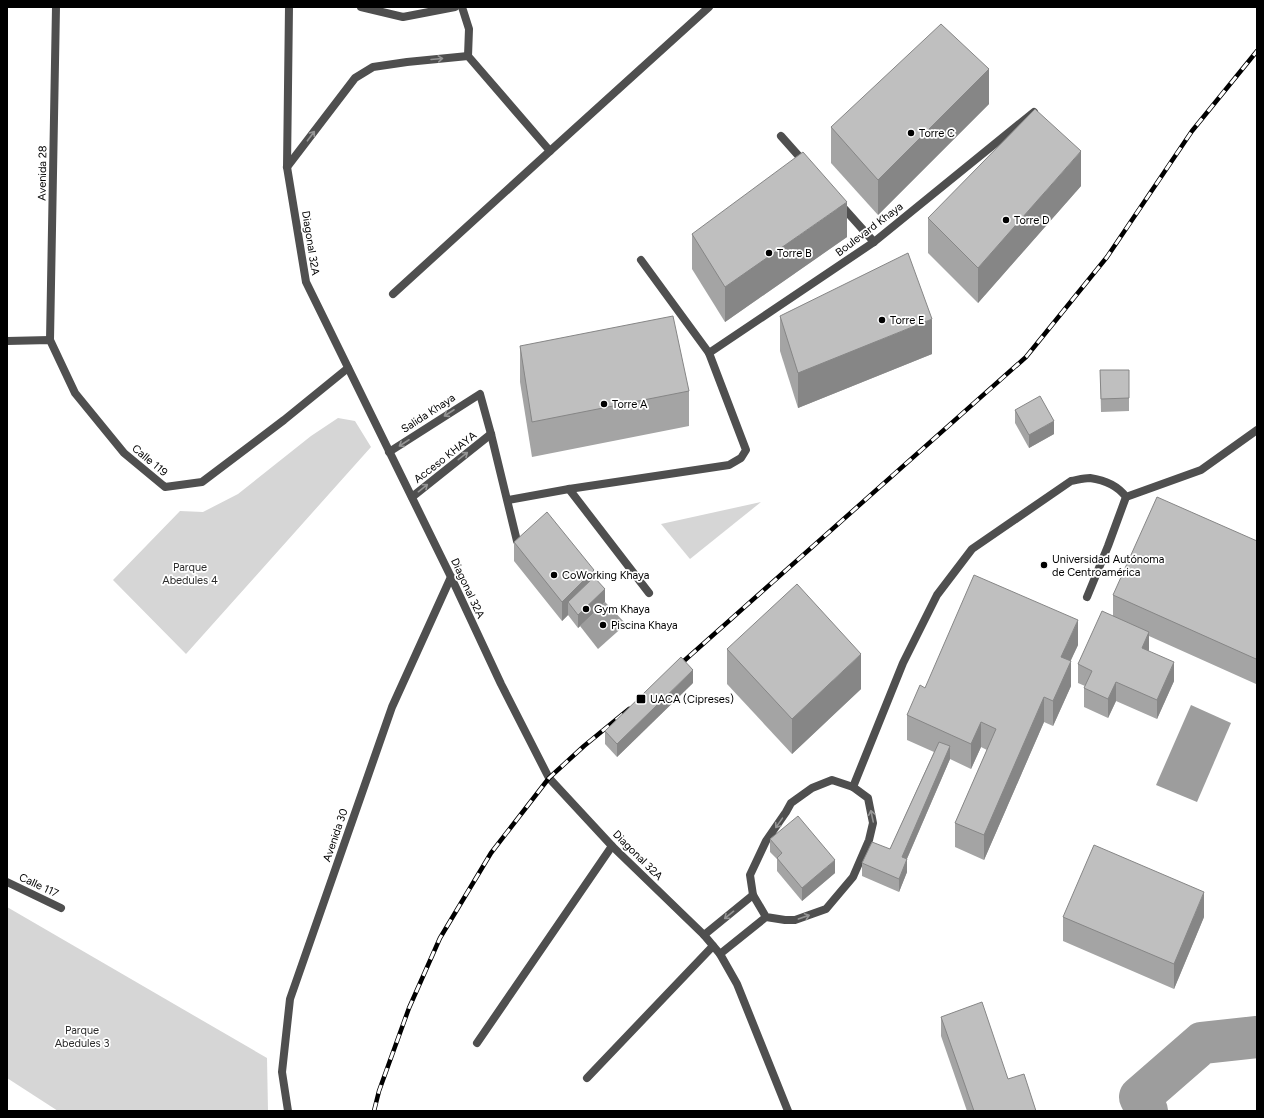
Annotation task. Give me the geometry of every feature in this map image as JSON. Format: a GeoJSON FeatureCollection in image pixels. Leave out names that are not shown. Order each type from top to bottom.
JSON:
{"type":"FeatureCollection","features":[{"type":"Feature","properties":{"kind":"street","name":"Avenida 28"},"geometry":{"type":"LineString","coordinates":[[50,340],[56,7]]}},
{"type":"Feature","properties":{"kind":"street","name":"Diagonal 32A"},"geometry":{"type":"LineString","coordinates":[[289,7],[287,167],[306,282],[451,577],[501,684],[549,778],[612,846],[704,935],[720,954],[737,984],[788,1111]]}},
{"type":"Feature","properties":{"kind":"street"},"geometry":{"type":"LineString","coordinates":[[361,7],[403,16],[455,7]]}},
{"type":"Feature","properties":{"kind":"street"},"geometry":{"type":"LineString","coordinates":[[462,7],[469,29],[468,56],[550,151]]}},
{"type":"Feature","properties":{"kind":"street"},"geometry":{"type":"LineString","coordinates":[[393,294],[709,7]]}},
{"type":"Feature","properties":{"kind":"street"},"geometry":{"type":"LineString","coordinates":[[287,167],[356,78],[374,68],[407,62],[468,56]]}},
{"type":"Feature","properties":{"kind":"street","name":"Boulevard Khaya"},"geometry":{"type":"LineString","coordinates":[[709,353],[874,242],[1034,112]]}},
{"type":"Feature","properties":{"kind":"street"},"geometry":{"type":"LineString","coordinates":[[781,136],[812,171]]}},
{"type":"Feature","properties":{"kind":"street"},"geometry":{"type":"LineString","coordinates":[[833,195],[874,242]]}},
{"type":"Feature","properties":{"kind":"street"},"geometry":{"type":"LineString","coordinates":[[508,500],[569,489],[729,465],[741,458],[746,450],[709,353],[641,260]]}},
{"type":"Feature","properties":{"kind":"street"},"geometry":{"type":"LineString","coordinates":[[7,341],[50,340]]}},
{"type":"Feature","properties":{"kind":"street","name":"Calle 119"},"geometry":{"type":"LineString","coordinates":[[50,340],[75,393],[124,453],[165,487],[202,482],[284,420],[348,368]]}},
{"type":"Feature","properties":{"kind":"street","name":"Salida Khaya"},"geometry":{"type":"LineString","coordinates":[[389,452],[480,394],[491,434]]}},
{"type":"Feature","properties":{"kind":"street"},"geometry":{"type":"LineString","coordinates":[[1126,497],[1201,470],[1257,430]]}},
{"type":"Feature","properties":{"kind":"street"},"geometry":{"type":"LineString","coordinates":[[491,434],[517,541]]}},
{"type":"Feature","properties":{"kind":"street","name":"Acceso KHAYA"},"geometry":{"type":"LineString","coordinates":[[412,497],[491,434]]}},
{"type":"Feature","properties":{"kind":"street"},"geometry":{"type":"LineString","coordinates":[[853,787],[903,663],[937,595],[972,549],[1071,481],[1090,478],[1110,484],[1121,490],[1126,497]]}},
{"type":"Feature","properties":{"kind":"street"},"geometry":{"type":"LineString","coordinates":[[569,489],[649,593]]}},
{"type":"Feature","properties":{"kind":"street"},"geometry":{"type":"LineString","coordinates":[[1087,597],[1126,497]]}},
{"type":"Feature","properties":{"kind":"street","name":"Avenida 30"},"geometry":{"type":"LineString","coordinates":[[288,1111],[282,1072],[290,999],[392,707],[451,577]]}},
{"type":"Feature","properties":{"kind":"street"},"geometry":{"type":"LineString","coordinates":[[720,954],[766,917],[795,920],[826,909],[853,877],[869,840],[873,823],[868,798],[853,787],[832,780],[812,788],[791,803],[766,841],[750,875],[753,895],[766,917]]}},
{"type":"Feature","properties":{"kind":"street"},"geometry":{"type":"LineString","coordinates":[[477,1043],[612,846]]}},
{"type":"Feature","properties":{"kind":"street","name":"Calle 117"},"geometry":{"type":"LineString","coordinates":[[7,882],[61,908]]}},
{"type":"Feature","properties":{"kind":"street"},"geometry":{"type":"LineString","coordinates":[[704,935],[753,895]]}},
{"type":"Feature","properties":{"kind":"street"},"geometry":{"type":"LineString","coordinates":[[587,1078],[713,946]]}},
{"type":"Feature","properties":{"kind":"green space","name":"Parque Abedules 4"},"geometry":{"type":"Polygon","coordinates":[[[338,418],[355,421],[371,447],[186,654],[113,580],[180,511],[203,512],[238,494],[311,436],[338,418]]]}},
{"type":"Feature","properties":{"kind":"green space"},"geometry":{"type":"Polygon","coordinates":[[[761,502],[690,559],[661,524],[761,502]]]}},
{"type":"Feature","properties":{"kind":"green space","name":"Parque Abedules 3"},"geometry":{"type":"Polygon","coordinates":[[[7,907],[267,1058],[268,1111],[58,1111],[7,1078],[7,907]]]}},
{"type":"Feature","properties":{"kind":"shaded area","name":"Piscina Khaya"},"geometry":{"type":"Polygon","coordinates":[[[605,602],[626,624],[598,649],[580,626],[605,602]]]}},
{"type":"Feature","properties":{"kind":"shaded area"},"geometry":{"type":"Polygon","coordinates":[[[1191,705],[1231,723],[1197,802],[1156,785],[1191,705]]]}},
{"type":"Feature","properties":{"kind":"building"},"geometry":{"type":"Polygon","coordinates":[[[941,24],[989,69],[878,180],[831,127],[941,24]]]}},
{"type":"Feature","properties":{"kind":"building"},"geometry":{"type":"Polygon","coordinates":[[[1035,109],[1081,151],[978,268],[928,218],[1035,109]]]}},
{"type":"Feature","properties":{"kind":"building"},"geometry":{"type":"Polygon","coordinates":[[[803,152],[847,202],[725,287],[692,234],[803,152]]]}},
{"type":"Feature","properties":{"kind":"building"},"geometry":{"type":"Polygon","coordinates":[[[908,253],[932,319],[798,373],[780,316],[908,253]]]}},
{"type":"Feature","properties":{"kind":"building"},"geometry":{"type":"Polygon","coordinates":[[[673,316],[689,391],[532,422],[520,346],[673,316]]]}},
{"type":"Feature","properties":{"kind":"building"},"geometry":{"type":"Polygon","coordinates":[[[1100,370],[1129,370],[1129,398],[1101,399],[1100,370]]]}},
{"type":"Feature","properties":{"kind":"building"},"geometry":{"type":"Polygon","coordinates":[[[1040,396],[1054,421],[1029,435],[1015,410],[1040,396]]]}},
{"type":"Feature","properties":{"kind":"building"},"geometry":{"type":"Polygon","coordinates":[[[1157,497],[1257,541],[1256,659],[1113,595],[1157,497]]]}},
{"type":"Feature","properties":{"kind":"building","name":"CoWorking Khaya"},"geometry":{"type":"Polygon","coordinates":[[[547,512],[594,570],[562,602],[514,542],[547,512]]]}},
{"type":"Feature","properties":{"kind":"building"},"geometry":{"type":"Polygon","coordinates":[[[974,575],[1078,620],[1061,657],[1071,661],[1053,701],[1044,697],[984,835],[955,823],[996,729],[981,722],[971,744],[907,715],[920,685],[925,688],[974,575]]]}},
{"type":"Feature","properties":{"kind":"building"},"geometry":{"type":"Polygon","coordinates":[[[594,577],[605,589],[578,615],[568,602],[594,577]]]}},
{"type":"Feature","properties":{"kind":"building"},"geometry":{"type":"Polygon","coordinates":[[[797,584],[861,654],[792,719],[727,649],[797,584]]]}},
{"type":"Feature","properties":{"kind":"building"},"geometry":{"type":"Polygon","coordinates":[[[1102,611],[1149,632],[1142,648],[1174,662],[1157,700],[1116,682],[1108,699],[1084,688],[1092,671],[1078,664],[1102,611]]]}},
{"type":"Feature","properties":{"kind":"building"},"geometry":{"type":"Polygon","coordinates":[[[681,657],[693,670],[617,744],[605,731],[681,657]]]}},
{"type":"Feature","properties":{"kind":"building"},"geometry":{"type":"Polygon","coordinates":[[[939,742],[950,746],[902,857],[907,859],[899,879],[862,863],[872,842],[890,849],[939,742]]]}},
{"type":"Feature","properties":{"kind":"building"},"geometry":{"type":"Polygon","coordinates":[[[798,816],[835,860],[802,888],[777,858],[782,853],[770,839],[798,816]]]}},
{"type":"Feature","properties":{"kind":"building"},"geometry":{"type":"Polygon","coordinates":[[[1094,845],[1204,892],[1174,964],[1063,917],[1094,845]]]}},
{"type":"Feature","properties":{"kind":"building"},"geometry":{"type":"Polygon","coordinates":[[[982,1002],[1008,1079],[1024,1074],[1036,1111],[974,1111],[941,1017],[982,1002]]]}},
{"type":"Feature","properties":{"kind":"waterway"},"geometry":{"type":"LineString","coordinates":[[1147,1111],[1140,1097],[1202,1043],[1257,1037]]}},
{"type":"Feature","properties":{"kind":"railway"},"geometry":{"type":"LineString","coordinates":[[676,668],[1026,357],[1107,257],[1192,131],[1257,51]]}},
{"type":"Feature","properties":{"kind":"railway"},"geometry":{"type":"LineString","coordinates":[[374,1111],[379,1091],[409,1008],[440,938],[491,853],[549,778],[584,746],[629,709]]}},
{"type":"Feature","properties":{"kind":"place","name":"Torre C"},"geometry":{"type":"Point","coordinates":[911,133]}},
{"type":"Feature","properties":{"kind":"place","name":"Torre D"},"geometry":{"type":"Point","coordinates":[1006,220]}},
{"type":"Feature","properties":{"kind":"place","name":"Torre B"},"geometry":{"type":"Point","coordinates":[769,253]}},
{"type":"Feature","properties":{"kind":"place","name":"Torre E"},"geometry":{"type":"Point","coordinates":[882,320]}},
{"type":"Feature","properties":{"kind":"place","name":"Torre A"},"geometry":{"type":"Point","coordinates":[604,404]}},
{"type":"Feature","properties":{"kind":"place","name":"Universidad Autónoma de Centroamérica"},"geometry":{"type":"Point","coordinates":[1044,565]}},
{"type":"Feature","properties":{"kind":"place","name":"CoWorking Khaya"},"geometry":{"type":"Point","coordinates":[554,575]}},
{"type":"Feature","properties":{"kind":"place","name":"Gym Khaya"},"geometry":{"type":"Point","coordinates":[586,609]}},
{"type":"Feature","properties":{"kind":"place","name":"Piscina Khaya"},"geometry":{"type":"Point","coordinates":[603,625]}},
{"type":"Feature","properties":{"kind":"place","name":"UACA (Cipreses)"},"geometry":{"type":"Point","coordinates":[641,699]}}]}
